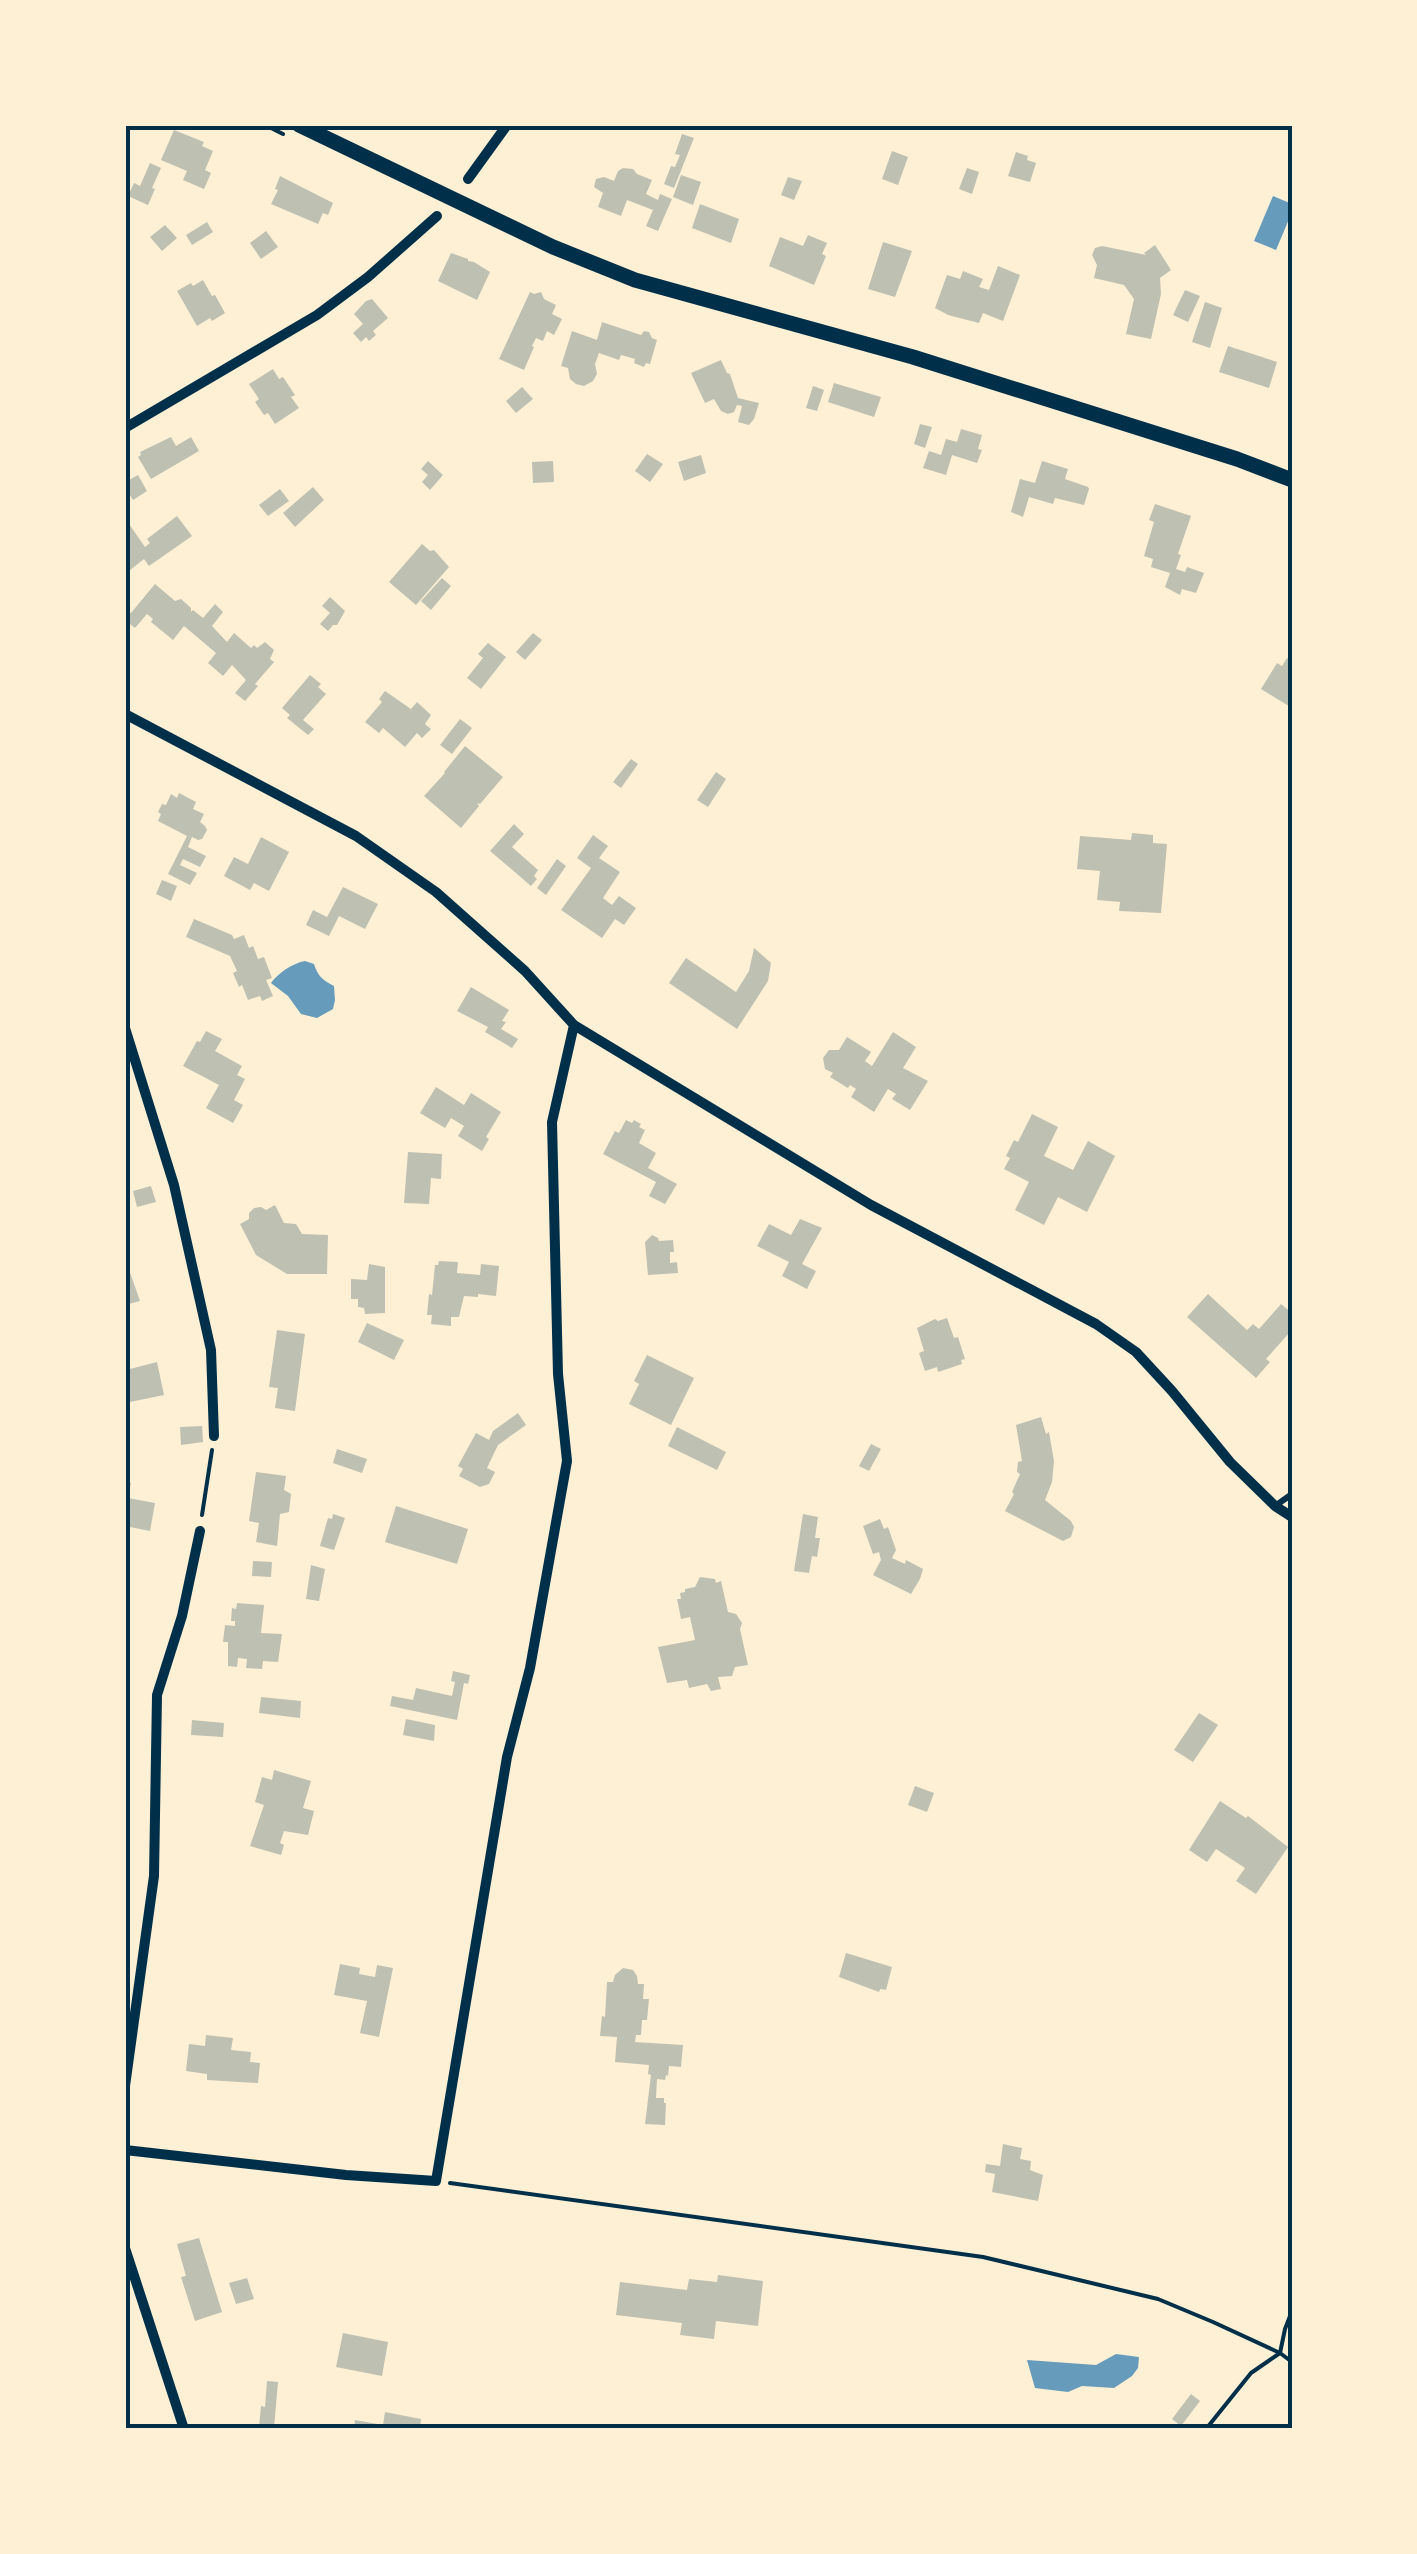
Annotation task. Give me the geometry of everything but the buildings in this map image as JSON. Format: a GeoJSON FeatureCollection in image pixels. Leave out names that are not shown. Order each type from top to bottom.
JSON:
{"type":"FeatureCollection","features":[{"type":"Feature","properties":{"kind":"main road"},"geometry":{"type":"LineString","coordinates":[[299,125],[553,247],[635,280],[913,357],[1292,480]]}},
{"type":"Feature","properties":{"kind":"street"},"geometry":{"type":"LineString","coordinates":[[468,179],[506,125]]}},
{"type":"Feature","properties":{"kind":"street"},"geometry":{"type":"LineString","coordinates":[[125,428],[316,315],[368,277],[436,216]]}},
{"type":"Feature","properties":{"kind":"street"},"geometry":{"type":"LineString","coordinates":[[125,714],[356,836],[436,892],[525,972],[574,1026],[871,1205],[1096,1324],[1136,1352],[1230,1462],[1275,1506],[1292,1516]]}},
{"type":"Feature","properties":{"kind":"street"},"geometry":{"type":"LineString","coordinates":[[125,2150],[436,2181],[508,1757],[530,1668],[567,1461],[558,1374],[552,1122],[574,1026]]}},
{"type":"Feature","properties":{"kind":"street"},"geometry":{"type":"LineString","coordinates":[[125,1028],[174,1185],[211,1350],[214,1436]]}},
{"type":"Feature","properties":{"kind":"street"},"geometry":{"type":"LineString","coordinates":[[125,2086],[154,1876],[157,1695],[182,1616],[200,1531]]}},
{"type":"Feature","properties":{"kind":"street"},"geometry":{"type":"LineString","coordinates":[[125,2248],[184,2429]]}},
{"type":"Feature","properties":{"kind":"lane"},"geometry":{"type":"LineString","coordinates":[[1275,1506],[1292,1494]]}},
{"type":"Feature","properties":{"kind":"path"},"geometry":{"type":"LineString","coordinates":[[200,1531],[214,1436]]}},
{"type":"Feature","properties":{"kind":"path"},"geometry":{"type":"LineString","coordinates":[[436,2181],[984,2258],[1158,2299],[1292,2362]]}},
{"type":"Feature","properties":{"kind":"path"},"geometry":{"type":"LineString","coordinates":[[1206,2429],[1252,2373],[1280,2354],[1292,2310]]}},
{"type":"Feature","properties":{"kind":"water"},"geometry":{"type":"Polygon","coordinates":[[[1273,196],[1292,204],[1276,250],[1254,241],[1273,196]]]}},
{"type":"Feature","properties":{"kind":"water"},"geometry":{"type":"Polygon","coordinates":[[[305,961],[314,964],[321,977],[334,986],[333,1009],[317,1018],[301,1014],[288,996],[271,983],[286,969],[305,961]]]}},
{"type":"Feature","properties":{"kind":"water"},"geometry":{"type":"Polygon","coordinates":[[[1116,2354],[1139,2357],[1132,2376],[1114,2388],[1082,2386],[1068,2392],[1035,2388],[1027,2360],[1096,2365],[1116,2354]]]}}]}
